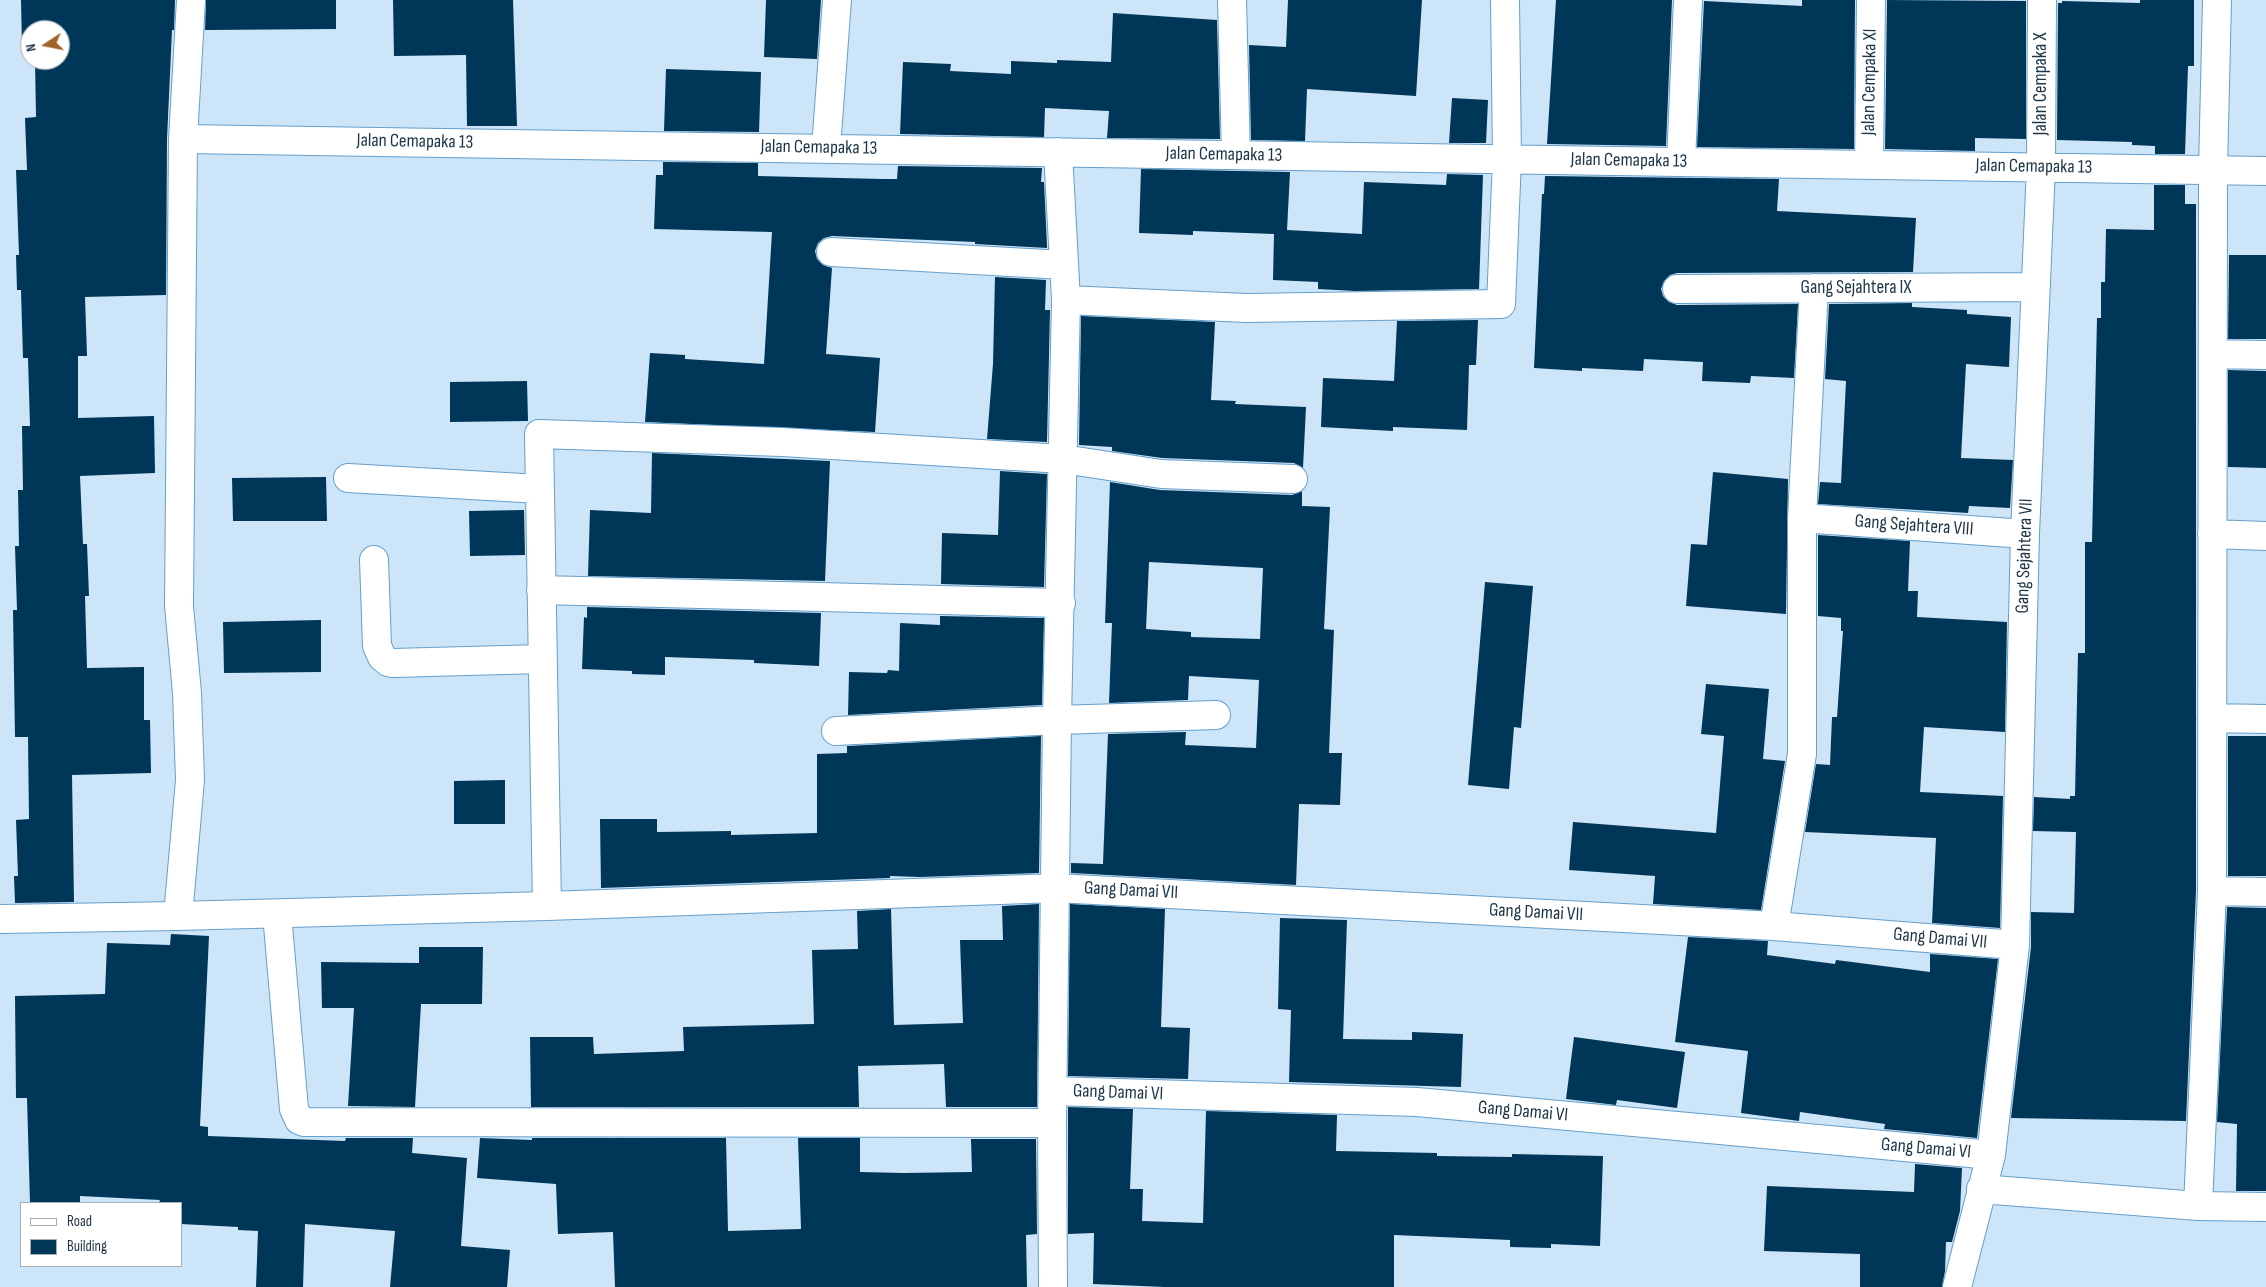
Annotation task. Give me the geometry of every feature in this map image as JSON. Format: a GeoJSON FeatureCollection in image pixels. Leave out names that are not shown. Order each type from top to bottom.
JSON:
{"type":"FeatureCollection","features":[{"type":"Feature","properties":{"kind":"street"},"geometry":{"type":"LineString","coordinates":[[178,916],[190,780],[187,693],[179,606],[183,138],[191,0]]}},
{"type":"Feature","properties":{"kind":"street"},"geometry":{"type":"LineString","coordinates":[[826,148],[837,0]]}},
{"type":"Feature","properties":{"kind":"street"},"geometry":{"type":"LineString","coordinates":[[1232,0],[1236,155]]}},
{"type":"Feature","properties":{"kind":"street"},"geometry":{"type":"LineString","coordinates":[[1066,300],[1247,308],[1501,304],[1507,159],[1505,0]]}},
{"type":"Feature","properties":{"kind":"street"},"geometry":{"type":"LineString","coordinates":[[1681,162],[1688,0]]}},
{"type":"Feature","properties":{"kind":"street","name":"Jalan Cempaka XI"},"geometry":{"type":"LineString","coordinates":[[1869,165],[1871,0]]}},
{"type":"Feature","properties":{"kind":"street","name":"Jalan Cempaka X"},"geometry":{"type":"LineString","coordinates":[[2041,167],[2042,0]]}},
{"type":"Feature","properties":{"kind":"street"},"geometry":{"type":"LineString","coordinates":[[2198,1206],[2212,891],[2212,170],[2218,0]]}},
{"type":"Feature","properties":{"kind":"street","name":"Jalan Cemapaka 13"},"geometry":{"type":"LineString","coordinates":[[183,138],[2266,171]]}},
{"type":"Feature","properties":{"kind":"street"},"geometry":{"type":"LineString","coordinates":[[1053,1287],[1052,1123],[1057,720],[1066,300],[1058,152]]}},
{"type":"Feature","properties":{"kind":"street","name":"Gang Sejahtera VII"},"geometry":{"type":"LineString","coordinates":[[1957,1287],[1981,1189],[1992,1155],[2015,945],[2025,534],[2041,167]]}},
{"type":"Feature","properties":{"kind":"street"},"geometry":{"type":"LineString","coordinates":[[831,252],[1064,266]]}},
{"type":"Feature","properties":{"kind":"street","name":"Gang Sejahtera IX"},"geometry":{"type":"LineString","coordinates":[[1676,289],[2036,287]]}},
{"type":"Feature","properties":{"kind":"street"},"geometry":{"type":"LineString","coordinates":[[1774,926],[1802,754],[1802,518],[1814,288]]}},
{"type":"Feature","properties":{"kind":"street"},"geometry":{"type":"LineString","coordinates":[[2213,354],[2266,355]]}},
{"type":"Feature","properties":{"kind":"street"},"geometry":{"type":"LineString","coordinates":[[547,906],[539,434],[782,442],[1063,459],[1162,474],[1293,479]]}},
{"type":"Feature","properties":{"kind":"street"},"geometry":{"type":"LineString","coordinates":[[348,478],[540,489]]}},
{"type":"Feature","properties":{"kind":"street","name":"Gang Sejahtera VIII"},"geometry":{"type":"LineString","coordinates":[[1802,518],[2025,534]]}},
{"type":"Feature","properties":{"kind":"street"},"geometry":{"type":"LineString","coordinates":[[2212,534],[2266,536]]}},
{"type":"Feature","properties":{"kind":"street"},"geometry":{"type":"LineString","coordinates":[[374,560],[377,646],[382,657],[388,662],[542,659]]}},
{"type":"Feature","properties":{"kind":"street"},"geometry":{"type":"LineString","coordinates":[[541,590],[1061,603]]}},
{"type":"Feature","properties":{"kind":"street"},"geometry":{"type":"LineString","coordinates":[[836,731],[1057,720],[1216,715]]}},
{"type":"Feature","properties":{"kind":"street"},"geometry":{"type":"LineString","coordinates":[[2212,718],[2266,719]]}},
{"type":"Feature","properties":{"kind":"street","name":"Gang Damai VII"},"geometry":{"type":"LineString","coordinates":[[0,919],[277,914],[1056,888],[1774,926],[2015,945]]}},
{"type":"Feature","properties":{"kind":"street"},"geometry":{"type":"LineString","coordinates":[[2212,891],[2266,892]]}},
{"type":"Feature","properties":{"kind":"street"},"geometry":{"type":"LineString","coordinates":[[277,914],[294,1109],[299,1120],[304,1122],[1052,1123]]}},
{"type":"Feature","properties":{"kind":"street","name":"Gang Damai VI"},"geometry":{"type":"LineString","coordinates":[[1053,1091],[1417,1102],[1992,1155]]}},
{"type":"Feature","properties":{"kind":"street"},"geometry":{"type":"LineString","coordinates":[[1981,1189],[2198,1206],[2266,1207]]}},
{"type":"Feature","properties":{"kind":"building"},"geometry":{"type":"Polygon","coordinates":[[[21,0],[175,0],[167,139],[166,295],[85,297],[87,356],[78,356],[78,418],[154,416],[155,473],[80,476],[83,544],[87,544],[89,596],[85,596],[87,668],[144,667],[144,720],[150,720],[151,773],[72,775],[74,902],[15,903],[14,876],[18,876],[16,820],[29,819],[28,737],[15,737],[13,610],[17,610],[15,546],[19,546],[18,490],[23,490],[22,426],[30,426],[28,358],[23,358],[21,290],[17,290],[16,255],[19,255],[16,170],[27,170],[25,118],[36,117],[35,70],[70,70],[70,20],[21,20],[21,0]]]}},
{"type":"Feature","properties":{"kind":"building"},"geometry":{"type":"Polygon","coordinates":[[[206,0],[336,0],[336,29],[205,30],[206,0]]]}},
{"type":"Feature","properties":{"kind":"building"},"geometry":{"type":"Polygon","coordinates":[[[393,0],[513,0],[517,126],[467,126],[466,55],[394,56],[393,0]]]}},
{"type":"Feature","properties":{"kind":"building"},"geometry":{"type":"Polygon","coordinates":[[[766,0],[821,0],[817,59],[764,57],[766,0]]]}},
{"type":"Feature","properties":{"kind":"building"},"geometry":{"type":"Polygon","coordinates":[[[1288,0],[1422,0],[1416,96],[1307,89],[1305,141],[1251,140],[1249,45],[1286,47],[1288,0]]]}},
{"type":"Feature","properties":{"kind":"building"},"geometry":{"type":"Polygon","coordinates":[[[1556,0],[1672,0],[1666,146],[1547,144],[1556,0]]]}},
{"type":"Feature","properties":{"kind":"building"},"geometry":{"type":"Polygon","coordinates":[[[1802,0],[1855,0],[1854,149],[1697,147],[1704,1],[1802,6],[1802,0]]]}},
{"type":"Feature","properties":{"kind":"building"},"geometry":{"type":"Polygon","coordinates":[[[1887,0],[2026,1],[2026,139],[1975,138],[1975,151],[1885,149],[1887,0]]]}},
{"type":"Feature","properties":{"kind":"building"},"geometry":{"type":"Polygon","coordinates":[[[2140,0],[2194,0],[2194,66],[2188,66],[2185,154],[2155,154],[2155,146],[2132,145],[2132,142],[2057,140],[2058,3],[2062,3],[2062,1],[2140,3],[2140,0]]]}},
{"type":"Feature","properties":{"kind":"building"},"geometry":{"type":"Polygon","coordinates":[[[1113,13],[1217,20],[1220,139],[1107,138],[1109,111],[1045,108],[1044,137],[900,134],[903,62],[951,64],[950,71],[1011,74],[1011,61],[1057,63],[1057,60],[1111,62],[1113,13]]]}},
{"type":"Feature","properties":{"kind":"building"},"geometry":{"type":"Polygon","coordinates":[[[666,69],[761,72],[759,132],[664,131],[666,69]]]}},
{"type":"Feature","properties":{"kind":"building"},"geometry":{"type":"Polygon","coordinates":[[[1452,98],[1488,100],[1486,143],[1449,143],[1452,98]]]}},
{"type":"Feature","properties":{"kind":"building"},"geometry":{"type":"Polygon","coordinates":[[[663,162],[758,163],[758,176],[882,179],[897,179],[898,166],[1042,168],[1041,182],[1044,182],[1047,248],[975,244],[975,242],[832,236],[824,238],[818,243],[815,251],[817,259],[823,265],[832,268],[826,354],[880,358],[875,432],[645,422],[650,353],[685,355],[685,359],[764,364],[772,232],[654,229],[656,175],[663,175],[663,162]]]}},
{"type":"Feature","properties":{"kind":"building"},"geometry":{"type":"Polygon","coordinates":[[[1141,169],[1290,172],[1287,230],[1362,234],[1364,182],[1446,185],[1447,174],[1483,175],[1479,289],[1355,291],[1318,289],[1318,282],[1273,280],[1274,234],[1193,231],[1193,235],[1139,233],[1141,169]]]}},
{"type":"Feature","properties":{"kind":"building"},"geometry":{"type":"Polygon","coordinates":[[[1545,176],[1779,179],[1777,211],[1916,218],[1913,272],[1677,273],[1670,275],[1664,281],[1661,289],[1663,296],[1669,302],[1677,305],[1798,304],[1794,378],[1751,376],[1750,383],[1702,381],[1703,362],[1644,359],[1643,371],[1582,368],[1582,371],[1534,368],[1542,194],[1544,194],[1545,176]]]}},
{"type":"Feature","properties":{"kind":"building"},"geometry":{"type":"Polygon","coordinates":[[[2154,185],[2185,185],[2185,204],[2196,204],[2196,891],[2186,1121],[2011,1118],[2031,947],[2031,912],[2074,913],[2076,832],[2033,831],[2034,797],[2070,799],[2070,796],[2075,796],[2078,653],[2085,653],[2085,542],[2092,542],[2097,318],[2101,318],[2101,282],[2105,282],[2106,229],[2154,230],[2154,185]]]}},
{"type":"Feature","properties":{"kind":"building"},"geometry":{"type":"Polygon","coordinates":[[[2229,255],[2266,255],[2266,339],[2228,339],[2229,255]]]}},
{"type":"Feature","properties":{"kind":"building"},"geometry":{"type":"Polygon","coordinates":[[[995,277],[1046,280],[1045,310],[1050,310],[1047,442],[987,439],[993,364],[995,277]]]}},
{"type":"Feature","properties":{"kind":"building"},"geometry":{"type":"Polygon","coordinates":[[[1912,303],[1912,307],[1967,310],[1967,314],[2011,317],[2009,367],[1966,364],[1961,458],[2013,460],[2010,508],[1969,506],[1968,513],[1818,504],[1820,482],[1841,483],[1846,381],[1825,379],[1829,304],[1912,303]]]}},
{"type":"Feature","properties":{"kind":"building"},"geometry":{"type":"Polygon","coordinates":[[[1081,316],[1215,322],[1211,400],[1236,401],[1235,404],[1306,407],[1303,468],[1294,463],[1162,458],[1112,451],[1112,447],[1079,445],[1081,316]]]}},
{"type":"Feature","properties":{"kind":"building"},"geometry":{"type":"Polygon","coordinates":[[[1478,320],[1476,365],[1469,365],[1467,430],[1393,427],[1393,431],[1321,427],[1323,378],[1394,381],[1397,321],[1478,320]]]}},
{"type":"Feature","properties":{"kind":"building"},"geometry":{"type":"Polygon","coordinates":[[[2228,370],[2266,371],[2266,468],[2228,467],[2228,370]]]}},
{"type":"Feature","properties":{"kind":"building"},"geometry":{"type":"Polygon","coordinates":[[[527,381],[528,421],[450,422],[450,382],[527,381]]]}},
{"type":"Feature","properties":{"kind":"building"},"geometry":{"type":"Polygon","coordinates":[[[652,453],[830,461],[825,581],[588,576],[590,510],[651,513],[652,453]]]}},
{"type":"Feature","properties":{"kind":"building"},"geometry":{"type":"Polygon","coordinates":[[[1000,471],[1047,474],[1044,587],[941,584],[942,533],[998,535],[1000,471]]]}},
{"type":"Feature","properties":{"kind":"building"},"geometry":{"type":"Polygon","coordinates":[[[1713,472],[1788,479],[1786,614],[1686,606],[1691,544],[1707,545],[1713,472]]]}},
{"type":"Feature","properties":{"kind":"building"},"geometry":{"type":"Polygon","coordinates":[[[326,477],[327,521],[233,521],[232,478],[326,477]]]}},
{"type":"Feature","properties":{"kind":"building"},"geometry":{"type":"Polygon","coordinates":[[[1110,482],[1160,490],[1292,495],[1302,491],[1302,506],[1330,507],[1324,629],[1334,630],[1329,753],[1342,753],[1340,805],[1299,804],[1296,885],[1071,873],[1071,863],[1103,864],[1108,734],[1186,732],[1185,745],[1256,748],[1259,680],[1189,676],[1188,700],[1109,703],[1112,623],[1105,623],[1110,482]],[[1149,562],[1146,629],[1191,632],[1191,637],[1260,639],[1263,568],[1149,562]]]}},
{"type":"Feature","properties":{"kind":"building"},"geometry":{"type":"Polygon","coordinates":[[[524,510],[525,555],[470,556],[469,511],[524,510]]]}},
{"type":"Feature","properties":{"kind":"building"},"geometry":{"type":"Polygon","coordinates":[[[1818,535],[1910,541],[1908,591],[1918,591],[1917,617],[2007,622],[2005,732],[1924,727],[1920,792],[2003,796],[2000,928],[1932,923],[1936,838],[1805,832],[1816,764],[1830,765],[1832,717],[1837,717],[1843,631],[1841,631],[1841,618],[1818,616],[1818,535]]]}},
{"type":"Feature","properties":{"kind":"building"},"geometry":{"type":"Polygon","coordinates":[[[1485,582],[1533,586],[1521,728],[1514,727],[1509,789],[1468,785],[1485,582]]]}},
{"type":"Feature","properties":{"kind":"building"},"geometry":{"type":"Polygon","coordinates":[[[587,607],[821,613],[819,666],[754,663],[754,660],[665,657],[665,675],[632,674],[632,671],[582,669],[584,617],[587,618],[587,607]]]}},
{"type":"Feature","properties":{"kind":"building"},"geometry":{"type":"Polygon","coordinates":[[[940,616],[1044,618],[1042,705],[848,715],[849,672],[887,673],[888,670],[899,671],[900,623],[940,625],[940,616]]]}},
{"type":"Feature","properties":{"kind":"building"},"geometry":{"type":"Polygon","coordinates":[[[321,620],[321,672],[224,673],[223,622],[321,620]]]}},
{"type":"Feature","properties":{"kind":"building"},"geometry":{"type":"Polygon","coordinates":[[[1706,684],[1769,689],[1763,759],[1785,761],[1761,910],[1653,904],[1655,876],[1569,870],[1573,822],[1716,833],[1724,736],[1701,734],[1706,684]]]}},
{"type":"Feature","properties":{"kind":"building"},"geometry":{"type":"Polygon","coordinates":[[[1041,736],[1039,873],[920,877],[890,876],[890,878],[601,888],[600,819],[657,819],[657,832],[731,831],[731,835],[817,833],[817,754],[847,753],[847,746],[1041,736]]]}},
{"type":"Feature","properties":{"kind":"building"},"geometry":{"type":"Polygon","coordinates":[[[2228,736],[2266,736],[2266,876],[2228,876],[2228,736]]]}},
{"type":"Feature","properties":{"kind":"building"},"geometry":{"type":"Polygon","coordinates":[[[505,780],[505,824],[454,824],[454,781],[505,780]]]}},
{"type":"Feature","properties":{"kind":"building"},"geometry":{"type":"Polygon","coordinates":[[[1039,904],[1037,1107],[946,1107],[944,1064],[858,1066],[859,1107],[531,1107],[530,1037],[593,1037],[594,1054],[684,1051],[683,1027],[814,1024],[812,950],[858,949],[857,911],[891,909],[894,1025],[963,1023],[960,940],[1003,940],[1002,906],[1039,904]]]}},
{"type":"Feature","properties":{"kind":"building"},"geometry":{"type":"Polygon","coordinates":[[[1070,904],[1165,909],[1161,1027],[1190,1028],[1188,1079],[1068,1076],[1070,904]]]}},
{"type":"Feature","properties":{"kind":"building"},"geometry":{"type":"Polygon","coordinates":[[[2227,907],[2266,908],[2266,1191],[2236,1191],[2237,1124],[2217,1122],[2227,907]]]}},
{"type":"Feature","properties":{"kind":"building"},"geometry":{"type":"Polygon","coordinates":[[[1280,918],[1347,920],[1343,1039],[1412,1040],[1412,1032],[1463,1034],[1461,1087],[1289,1082],[1291,1010],[1278,1009],[1280,918]]]}},
{"type":"Feature","properties":{"kind":"building"},"geometry":{"type":"Polygon","coordinates":[[[171,934],[209,936],[200,1126],[208,1127],[208,1136],[345,1141],[346,1138],[413,1138],[412,1153],[467,1158],[461,1246],[510,1250],[507,1287],[390,1287],[395,1231],[305,1224],[303,1287],[256,1287],[258,1231],[238,1230],[238,1227],[182,1224],[182,1202],[80,1196],[80,1202],[30,1202],[27,1098],[16,1098],[15,996],[105,994],[107,943],[170,945],[171,934]]]}},
{"type":"Feature","properties":{"kind":"building"},"geometry":{"type":"Polygon","coordinates":[[[1688,937],[1768,941],[1767,955],[1835,964],[1836,960],[1930,972],[1930,954],[1998,959],[1977,1138],[1884,1129],[1885,1124],[1800,1112],[1799,1121],[1741,1113],[1748,1051],[1675,1042],[1688,937]]]}},
{"type":"Feature","properties":{"kind":"building"},"geometry":{"type":"Polygon","coordinates":[[[419,947],[483,947],[482,1004],[421,1004],[415,1107],[348,1106],[354,1008],[322,1008],[321,962],[419,963],[419,947]]]}},
{"type":"Feature","properties":{"kind":"building"},"geometry":{"type":"Polygon","coordinates":[[[1574,1037],[1685,1052],[1677,1108],[1617,1100],[1616,1105],[1566,1099],[1574,1037]]]}},
{"type":"Feature","properties":{"kind":"building"},"geometry":{"type":"Polygon","coordinates":[[[1068,1107],[1133,1109],[1130,1189],[1143,1189],[1142,1221],[1203,1223],[1206,1111],[1337,1115],[1336,1151],[1437,1153],[1437,1156],[1512,1157],[1512,1154],[1603,1156],[1600,1246],[1551,1244],[1551,1248],[1510,1247],[1510,1240],[1394,1235],[1394,1287],[1165,1287],[1093,1284],[1094,1233],[1068,1234],[1068,1107]]]}},
{"type":"Feature","properties":{"kind":"building"},"geometry":{"type":"Polygon","coordinates":[[[480,1138],[532,1140],[532,1138],[726,1138],[728,1231],[801,1229],[798,1138],[860,1138],[860,1172],[904,1173],[972,1172],[971,1139],[1036,1139],[1037,1234],[1026,1235],[1027,1287],[615,1287],[613,1232],[558,1234],[556,1184],[477,1178],[480,1138]]]}},
{"type":"Feature","properties":{"kind":"building"},"geometry":{"type":"Polygon","coordinates":[[[1915,1164],[1962,1168],[1960,1211],[1952,1242],[1946,1242],[1945,1271],[1942,1287],[1860,1287],[1860,1254],[1764,1251],[1767,1186],[1914,1192],[1915,1164]]]}}]}
